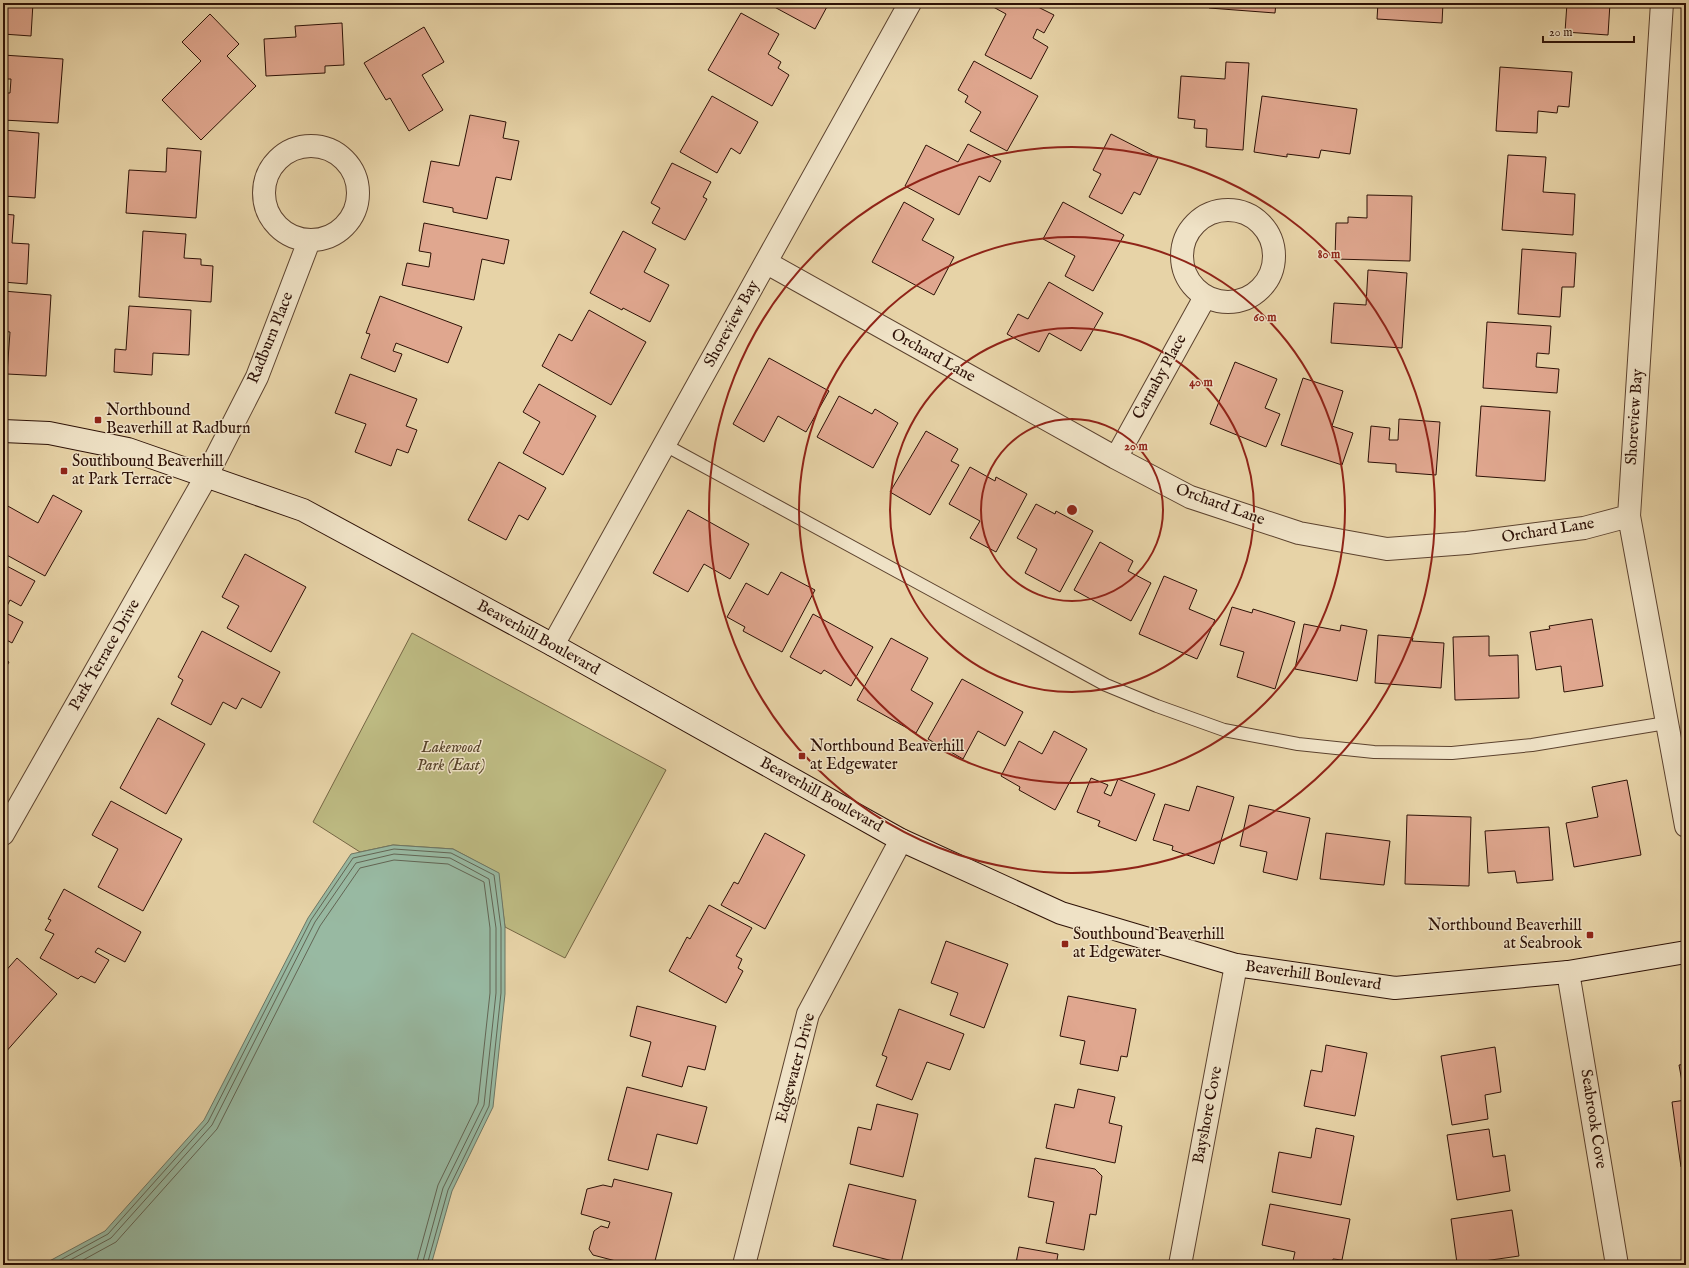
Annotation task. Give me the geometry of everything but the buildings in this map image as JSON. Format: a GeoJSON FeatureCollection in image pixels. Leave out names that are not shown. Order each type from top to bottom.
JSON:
{"type":"FeatureCollection","features":[{"type":"Feature","properties":{"kind":"street","name":"Shoreview Bay"},"geometry":{"type":"LineString","coordinates":[[553,645],[767,263],[910,3]]}},
{"type":"Feature","properties":{"kind":"street","name":"Shoreview Bay"},"geometry":{"type":"LineString","coordinates":[[1662,3],[1629,516],[1686,826]]}},
{"type":"Feature","properties":{"kind":"street"},"geometry":{"type":"LineString","coordinates":[[310,146],[325,148],[339,155],[349,166],[356,180],[358,194],[355,209],[348,222],[337,232],[324,239],[309,241],[293,237],[279,229],[269,216],[264,201],[264,184],[270,169],[281,157],[294,149],[310,146]]}},
{"type":"Feature","properties":{"kind":"street"},"geometry":{"type":"LineString","coordinates":[[1227,210],[1242,212],[1256,219],[1266,230],[1272,244],[1274,260],[1270,275],[1262,288],[1250,297],[1235,302],[1220,302],[1205,297],[1194,287],[1185,275],[1182,260],[1183,245],[1189,231],[1199,220],[1212,213],[1227,210]]}},
{"type":"Feature","properties":{"kind":"street","name":"Radburn Place"},"geometry":{"type":"LineString","coordinates":[[207,475],[257,377],[309,241]]}},
{"type":"Feature","properties":{"kind":"street","name":"Orchard Lane"},"geometry":{"type":"LineString","coordinates":[[767,263],[1116,458],[1190,497],[1299,533],[1387,549],[1467,543],[1577,529],[1629,516]]}},
{"type":"Feature","properties":{"kind":"street","name":"Carnaby Place"},"geometry":{"type":"LineString","coordinates":[[1116,458],[1205,297]]}},
{"type":"Feature","properties":{"kind":"street","name":"Beaverhill Boulevard"},"geometry":{"type":"LineString","coordinates":[[3,431],[49,433],[128,449],[207,475],[303,510],[553,645],[901,840],[1061,914],[1236,965],[1395,988],[1568,972],[1686,952]]}},
{"type":"Feature","properties":{"kind":"street","name":"Park Terrace Drive"},"geometry":{"type":"LineString","coordinates":[[3,834],[207,475]]}},
{"type":"Feature","properties":{"kind":"street","name":"Edgewater Drive"},"geometry":{"type":"LineString","coordinates":[[744,1265],[808,1014],[901,840]]}},
{"type":"Feature","properties":{"kind":"street","name":"Bayshore Cove"},"geometry":{"type":"LineString","coordinates":[[1180,1265],[1236,965]]}},
{"type":"Feature","properties":{"kind":"street","name":"Seabrook Cove"},"geometry":{"type":"LineString","coordinates":[[1568,972],[1617,1265]]}},
{"type":"Feature","properties":{"kind":"lane"},"geometry":{"type":"LineString","coordinates":[[665,444],[1106,685],[1157,706],[1224,730],[1298,744],[1374,752],[1452,753],[1532,745],[1666,723]]}},
{"type":"Feature","properties":{"kind":"green space","name":"Lakewood Park (East)"},"geometry":{"type":"Polygon","coordinates":[[[412,633],[666,770],[565,958],[505,927],[498,873],[453,849],[393,845],[360,852],[313,822],[412,633]]]}},
{"type":"Feature","properties":{"kind":"water"},"geometry":{"type":"Polygon","coordinates":[[[393,845],[453,849],[499,873],[505,927],[505,994],[493,1107],[452,1191],[431,1265],[42,1265],[105,1231],[204,1120],[308,918],[351,854],[393,845]]]}},
{"type":"Feature","properties":{"kind":"place","name":"Northbound Beaverhill at Radburn"},"geometry":{"type":"Point","coordinates":[98,420]}},
{"type":"Feature","properties":{"kind":"place","name":"Southbound Beaverhill at Park Terrace"},"geometry":{"type":"Point","coordinates":[64,471]}},
{"type":"Feature","properties":{"kind":"place","name":"Northbound Beaverhill at Edgewater"},"geometry":{"type":"Point","coordinates":[802,756]}},
{"type":"Feature","properties":{"kind":"place","name":"Northbound Beaverhill at Seabrook"},"geometry":{"type":"Point","coordinates":[1590,935]}},
{"type":"Feature","properties":{"kind":"place","name":"Southbound Beaverhill at Edgewater"},"geometry":{"type":"Point","coordinates":[1065,944]}}]}
